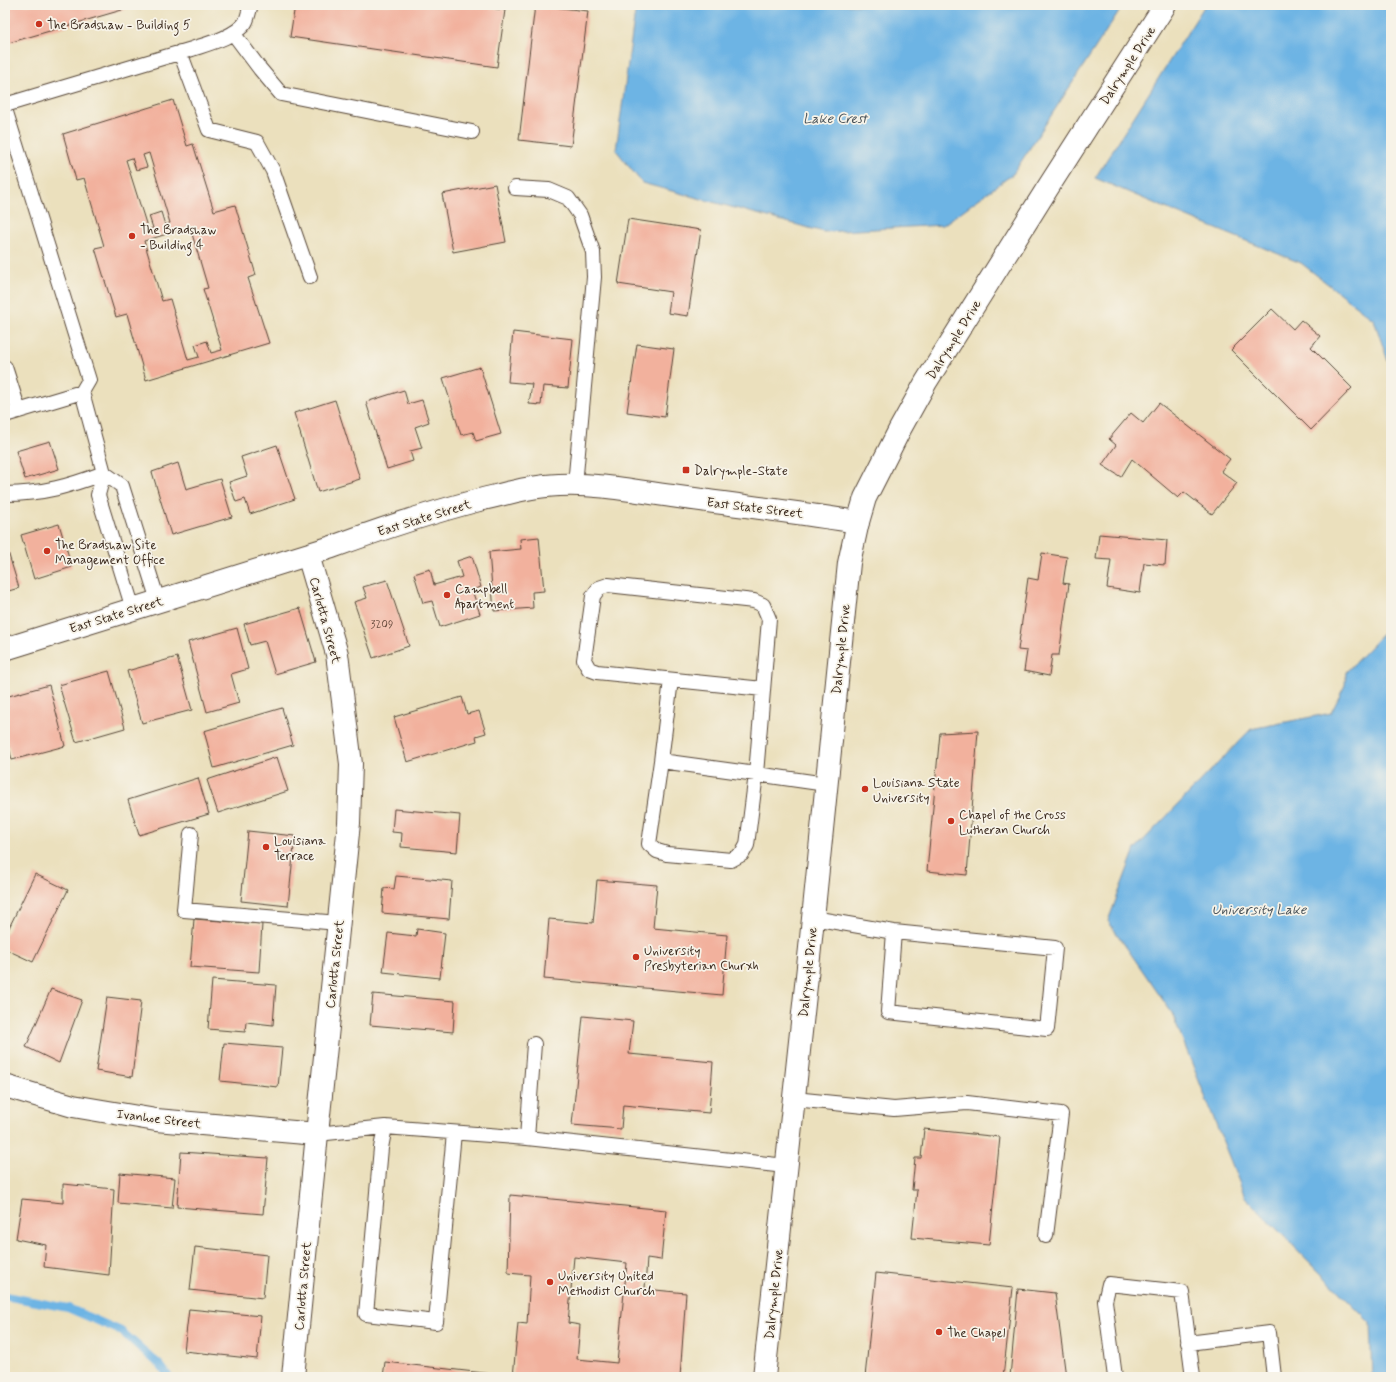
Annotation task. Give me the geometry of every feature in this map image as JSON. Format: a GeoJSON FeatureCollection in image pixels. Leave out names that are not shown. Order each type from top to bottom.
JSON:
{"type":"FeatureCollection","features":[{"type":"Feature","properties":{"kind":"street","name":"Dalrymple Drive"},"geometry":{"type":"LineString","coordinates":[[764,1377],[849,563],[865,498],[926,382],[1166,5]]}},
{"type":"Feature","properties":{"kind":"street","name":"East State Street"},"geometry":{"type":"LineString","coordinates":[[5,649],[308,555],[378,530],[444,509],[532,488],[559,485],[598,486],[817,515],[858,522]]}},
{"type":"Feature","properties":{"kind":"street","name":"Carlotta Street"},"geometry":{"type":"LineString","coordinates":[[293,1377],[316,1134],[349,823],[351,764],[337,654],[308,555]]}},
{"type":"Feature","properties":{"kind":"street","name":"Ivanhoe Street"},"geometry":{"type":"LineString","coordinates":[[5,1086],[73,1106],[156,1120],[316,1134]]}},
{"type":"Feature","properties":{"kind":"lane"},"geometry":{"type":"LineString","coordinates":[[5,105],[217,40],[233,33],[244,23],[251,5]]}},
{"type":"Feature","properties":{"kind":"lane"},"geometry":{"type":"LineString","coordinates":[[233,33],[281,94],[472,132]]}},
{"type":"Feature","properties":{"kind":"lane"},"geometry":{"type":"LineString","coordinates":[[180,52],[209,130],[257,142],[273,171],[310,277]]}},
{"type":"Feature","properties":{"kind":"lane"},"geometry":{"type":"LineString","coordinates":[[5,110],[89,380],[82,392],[5,415]]}},
{"type":"Feature","properties":{"kind":"lane"},"geometry":{"type":"LineString","coordinates":[[516,188],[549,190],[568,198],[580,216],[593,252],[594,277],[575,485]]}},
{"type":"Feature","properties":{"kind":"lane"},"geometry":{"type":"LineString","coordinates":[[5,366],[19,411]]}},
{"type":"Feature","properties":{"kind":"lane"},"geometry":{"type":"LineString","coordinates":[[82,392],[104,473],[98,495],[133,609]]}},
{"type":"Feature","properties":{"kind":"lane"},"geometry":{"type":"LineString","coordinates":[[5,494],[23,494],[51,490],[71,485],[104,473]]}},
{"type":"Feature","properties":{"kind":"lane"},"geometry":{"type":"LineString","coordinates":[[104,473],[122,486],[158,601]]}},
{"type":"Feature","properties":{"kind":"lane"},"geometry":{"type":"LineString","coordinates":[[671,680],[649,844],[658,851],[667,854],[731,860],[742,854],[747,845],[756,774],[769,619],[763,605],[754,601],[608,585],[599,588],[593,596],[584,660],[589,669],[597,672],[763,689]]}},
{"type":"Feature","properties":{"kind":"lane"},"geometry":{"type":"LineString","coordinates":[[661,761],[826,784]]}},
{"type":"Feature","properties":{"kind":"lane"},"geometry":{"type":"LineString","coordinates":[[191,834],[184,910],[339,923]]}},
{"type":"Feature","properties":{"kind":"lane"},"geometry":{"type":"LineString","coordinates":[[812,918],[894,932],[1055,948],[1047,1029],[888,1012],[894,932]]}},
{"type":"Feature","properties":{"kind":"lane"},"geometry":{"type":"LineString","coordinates":[[527,1138],[534,1044]]}},
{"type":"Feature","properties":{"kind":"lane"},"geometry":{"type":"LineString","coordinates":[[794,1099],[894,1109],[967,1103],[1060,1114],[1046,1236]]}},
{"type":"Feature","properties":{"kind":"lane"},"geometry":{"type":"LineString","coordinates":[[316,1134],[385,1127],[527,1138],[786,1166]]}},
{"type":"Feature","properties":{"kind":"lane"},"geometry":{"type":"LineString","coordinates":[[385,1127],[381,1148],[366,1314],[436,1322],[454,1133]]}},
{"type":"Feature","properties":{"kind":"lane"},"geometry":{"type":"LineString","coordinates":[[1115,1377],[1105,1301],[1109,1284],[1182,1292],[1193,1377]]}},
{"type":"Feature","properties":{"kind":"lane"},"geometry":{"type":"LineString","coordinates":[[1188,1343],[1269,1333],[1274,1377]]}},
{"type":"Feature","properties":{"kind":"water","name":"Lake Crest"},"geometry":{"type":"Polygon","coordinates":[[[636,5],[1123,5],[1013,174],[943,225],[824,232],[642,183],[616,150],[636,5]]]}},
{"type":"Feature","properties":{"kind":"water"},"geometry":{"type":"Polygon","coordinates":[[[1205,5],[1391,5],[1391,370],[1374,320],[1301,263],[1095,178],[1205,5]]]}},
{"type":"Feature","properties":{"kind":"water","name":"University Lake"},"geometry":{"type":"Polygon","coordinates":[[[1391,625],[1391,1377],[1372,1377],[1370,1323],[1245,1197],[1172,1013],[1108,921],[1135,849],[1251,729],[1331,713],[1345,685],[1346,672],[1391,625]]]}},
{"type":"Feature","properties":{"kind":"building","name":"The Bradshaw - Building 5"},"geometry":{"type":"Polygon","coordinates":[[[5,5],[139,5],[5,44],[5,5]]]}},
{"type":"Feature","properties":{"kind":"building"},"geometry":{"type":"Polygon","coordinates":[[[295,5],[469,5],[505,10],[497,67],[290,37],[295,5]]]}},
{"type":"Feature","properties":{"kind":"building"},"geometry":{"type":"Polygon","coordinates":[[[535,5],[588,11],[571,146],[519,140],[535,5]]]}},
{"type":"Feature","properties":{"kind":"building","name":"The Bradshaw - Building 4"},"geometry":{"type":"Polygon","coordinates":[[[173,100],[187,146],[193,144],[214,211],[235,205],[256,275],[248,278],[269,343],[146,380],[127,314],[116,317],[95,248],[104,246],[84,178],[76,180],[63,134],[173,100]],[[149,153],[143,155],[147,167],[136,170],[132,158],[126,160],[148,230],[153,228],[149,216],[161,212],[165,225],[170,223],[149,153]],[[190,227],[144,241],[162,301],[170,299],[188,360],[199,357],[195,345],[207,341],[211,353],[222,350],[203,289],[208,288],[190,227]]]}},
{"type":"Feature","properties":{"kind":"building"},"geometry":{"type":"Polygon","coordinates":[[[495,184],[506,242],[453,252],[442,194],[495,184]]]}},
{"type":"Feature","properties":{"kind":"building"},"geometry":{"type":"Polygon","coordinates":[[[628,219],[701,230],[688,316],[668,313],[671,292],[618,284],[628,219]]]}},
{"type":"Feature","properties":{"kind":"building"},"geometry":{"type":"Polygon","coordinates":[[[1272,309],[1293,329],[1301,320],[1320,336],[1311,347],[1352,388],[1311,430],[1231,350],[1272,309]]]}},
{"type":"Feature","properties":{"kind":"building"},"geometry":{"type":"Polygon","coordinates":[[[513,332],[573,339],[568,388],[543,386],[541,405],[529,404],[532,384],[508,382],[513,332]]]}},
{"type":"Feature","properties":{"kind":"building"},"geometry":{"type":"Polygon","coordinates":[[[637,344],[674,349],[665,417],[627,412],[637,344]]]}},
{"type":"Feature","properties":{"kind":"building"},"geometry":{"type":"Polygon","coordinates":[[[480,367],[501,434],[476,441],[473,432],[461,435],[443,378],[480,367]]]}},
{"type":"Feature","properties":{"kind":"building"},"geometry":{"type":"Polygon","coordinates":[[[404,390],[408,404],[422,400],[429,422],[415,427],[422,448],[410,451],[413,461],[387,469],[366,402],[404,390]]]}},
{"type":"Feature","properties":{"kind":"building"},"geometry":{"type":"Polygon","coordinates":[[[335,400],[360,479],[318,492],[294,413],[335,400]]]}},
{"type":"Feature","properties":{"kind":"building"},"geometry":{"type":"Polygon","coordinates":[[[1159,403],[1230,459],[1221,471],[1237,483],[1212,514],[1184,492],[1178,498],[1132,459],[1121,477],[1102,465],[1116,445],[1109,439],[1131,413],[1143,423],[1159,403]]]}},
{"type":"Feature","properties":{"kind":"building"},"geometry":{"type":"Polygon","coordinates":[[[50,441],[59,469],[25,479],[16,451],[50,441]]]}},
{"type":"Feature","properties":{"kind":"building"},"geometry":{"type":"Polygon","coordinates":[[[277,445],[295,499],[250,514],[245,499],[236,502],[229,482],[247,476],[241,457],[277,445]]]}},
{"type":"Feature","properties":{"kind":"building"},"geometry":{"type":"Polygon","coordinates":[[[178,463],[186,489],[220,479],[232,517],[171,535],[152,472],[178,463]]]}},
{"type":"Feature","properties":{"kind":"building","name":"The Bradshaw Site Management Office"},"geometry":{"type":"Polygon","coordinates":[[[59,524],[72,567],[34,579],[21,535],[59,524]]]}},
{"type":"Feature","properties":{"kind":"building"},"geometry":{"type":"Polygon","coordinates":[[[1099,534],[1167,540],[1165,565],[1144,563],[1140,593],[1107,588],[1111,560],[1096,559],[1099,534]]]}},
{"type":"Feature","properties":{"kind":"building"},"geometry":{"type":"Polygon","coordinates":[[[539,537],[544,591],[532,592],[533,608],[494,611],[489,552],[521,549],[520,539],[539,537]]]}},
{"type":"Feature","properties":{"kind":"building"},"geometry":{"type":"Polygon","coordinates":[[[5,542],[19,588],[5,592],[5,542]]]}},
{"type":"Feature","properties":{"kind":"building"},"geometry":{"type":"Polygon","coordinates":[[[1042,553],[1067,557],[1063,583],[1069,584],[1059,655],[1052,655],[1049,676],[1024,671],[1027,651],[1018,650],[1028,578],[1038,580],[1042,553]]]}},
{"type":"Feature","properties":{"kind":"building","name":"Campbell Apartment"},"geometry":{"type":"Polygon","coordinates":[[[472,556],[481,587],[472,590],[480,614],[440,627],[432,601],[423,603],[414,574],[430,569],[434,585],[462,577],[457,561],[472,556]]]}},
{"type":"Feature","properties":{"kind":"building"},"geometry":{"type":"Polygon","coordinates":[[[387,580],[409,646],[373,658],[354,602],[367,598],[363,587],[387,580]]]}},
{"type":"Feature","properties":{"kind":"building"},"geometry":{"type":"Polygon","coordinates":[[[300,608],[316,662],[275,674],[265,641],[250,645],[244,624],[300,608]]]}},
{"type":"Feature","properties":{"kind":"building"},"geometry":{"type":"Polygon","coordinates":[[[237,628],[248,669],[231,674],[239,703],[207,712],[188,642],[237,628]]]}},
{"type":"Feature","properties":{"kind":"building"},"geometry":{"type":"Polygon","coordinates":[[[177,657],[192,710],[142,723],[127,671],[177,657]]]}},
{"type":"Feature","properties":{"kind":"building"},"geometry":{"type":"Polygon","coordinates":[[[109,671],[125,728],[76,742],[59,685],[109,671]]]}},
{"type":"Feature","properties":{"kind":"building"},"geometry":{"type":"Polygon","coordinates":[[[49,685],[65,746],[12,760],[5,732],[5,697],[49,685]]]}},
{"type":"Feature","properties":{"kind":"building"},"geometry":{"type":"Polygon","coordinates":[[[462,697],[467,714],[479,711],[486,733],[476,736],[477,741],[407,762],[394,717],[462,697]]]}},
{"type":"Feature","properties":{"kind":"building"},"geometry":{"type":"Polygon","coordinates":[[[282,708],[293,745],[214,768],[204,731],[282,708]]]}},
{"type":"Feature","properties":{"kind":"building","name":"Chapel of the Cross Lutheran Church"},"geometry":{"type":"Polygon","coordinates":[[[978,731],[967,875],[927,871],[940,733],[978,731]]]}},
{"type":"Feature","properties":{"kind":"building"},"geometry":{"type":"Polygon","coordinates":[[[277,757],[288,791],[218,813],[207,780],[277,757]]]}},
{"type":"Feature","properties":{"kind":"building"},"geometry":{"type":"Polygon","coordinates":[[[198,778],[209,814],[139,835],[128,800],[198,778]]]}},
{"type":"Feature","properties":{"kind":"building"},"geometry":{"type":"Polygon","coordinates":[[[394,809],[460,815],[457,852],[401,847],[402,833],[392,832],[394,809]]]}},
{"type":"Feature","properties":{"kind":"building"},"geometry":{"type":"Polygon","coordinates":[[[248,831],[295,836],[288,906],[241,901],[248,831]]]}},
{"type":"Feature","properties":{"kind":"building"},"geometry":{"type":"Polygon","coordinates":[[[35,874],[68,890],[33,962],[5,949],[5,936],[35,874]]]}},
{"type":"Feature","properties":{"kind":"building"},"geometry":{"type":"Polygon","coordinates":[[[396,876],[452,881],[449,919],[382,913],[384,888],[394,889],[396,876]]]}},
{"type":"Feature","properties":{"kind":"building","name":"University Presbyterian Churxh"},"geometry":{"type":"Polygon","coordinates":[[[597,880],[657,885],[653,928],[727,935],[722,995],[544,979],[549,919],[593,923],[597,880]]]}},
{"type":"Feature","properties":{"kind":"building"},"geometry":{"type":"Polygon","coordinates":[[[194,919],[262,924],[259,972],[190,967],[194,919]]]}},
{"type":"Feature","properties":{"kind":"building"},"geometry":{"type":"Polygon","coordinates":[[[417,929],[445,933],[440,978],[383,972],[388,933],[416,936],[417,929]]]}},
{"type":"Feature","properties":{"kind":"building"},"geometry":{"type":"Polygon","coordinates":[[[212,980],[276,985],[273,1025],[246,1022],[245,1032],[208,1029],[212,980]]]}},
{"type":"Feature","properties":{"kind":"building"},"geometry":{"type":"Polygon","coordinates":[[[51,989],[82,1000],[59,1063],[26,1047],[51,989]]]}},
{"type":"Feature","properties":{"kind":"building"},"geometry":{"type":"Polygon","coordinates":[[[373,994],[455,1001],[453,1032],[370,1025],[373,994]]]}},
{"type":"Feature","properties":{"kind":"building"},"geometry":{"type":"Polygon","coordinates":[[[107,997],[141,1001],[132,1077],[96,1071],[107,997]]]}},
{"type":"Feature","properties":{"kind":"building"},"geometry":{"type":"Polygon","coordinates":[[[583,1016],[633,1021],[629,1054],[713,1062],[709,1113],[623,1105],[621,1129],[572,1125],[583,1016]]]}},
{"type":"Feature","properties":{"kind":"building"},"geometry":{"type":"Polygon","coordinates":[[[224,1043],[282,1048],[278,1087],[220,1081],[224,1043]]]}},
{"type":"Feature","properties":{"kind":"building"},"geometry":{"type":"Polygon","coordinates":[[[924,1129],[1000,1137],[989,1245],[912,1238],[917,1190],[912,1190],[915,1158],[921,1158],[924,1129]]]}},
{"type":"Feature","properties":{"kind":"building"},"geometry":{"type":"Polygon","coordinates":[[[181,1152],[268,1158],[263,1214],[177,1207],[181,1152]]]}},
{"type":"Feature","properties":{"kind":"building"},"geometry":{"type":"Polygon","coordinates":[[[120,1173],[175,1178],[172,1208],[118,1203],[120,1173]]]}},
{"type":"Feature","properties":{"kind":"building"},"geometry":{"type":"Polygon","coordinates":[[[63,1184],[114,1189],[109,1275],[44,1267],[46,1245],[16,1239],[22,1199],[63,1203],[63,1184]]]}},
{"type":"Feature","properties":{"kind":"building","name":"University United Methodist Church"},"geometry":{"type":"Polygon","coordinates":[[[510,1195],[666,1210],[661,1260],[647,1258],[645,1289],[686,1293],[680,1377],[513,1377],[518,1323],[527,1324],[530,1275],[508,1273],[510,1195]],[[574,1257],[568,1323],[580,1325],[577,1359],[617,1363],[627,1263],[574,1257]]]}},
{"type":"Feature","properties":{"kind":"building"},"geometry":{"type":"Polygon","coordinates":[[[195,1247],[267,1255],[263,1298],[190,1290],[195,1247]]]}},
{"type":"Feature","properties":{"kind":"building","name":"The Chapel"},"geometry":{"type":"Polygon","coordinates":[[[876,1273],[1013,1288],[1003,1377],[865,1377],[876,1273]]]}},
{"type":"Feature","properties":{"kind":"building"},"geometry":{"type":"Polygon","coordinates":[[[1018,1289],[1055,1293],[1066,1377],[1010,1377],[1018,1289]]]}},
{"type":"Feature","properties":{"kind":"building"},"geometry":{"type":"Polygon","coordinates":[[[189,1309],[261,1316],[257,1359],[184,1351],[189,1309]]]}},
{"type":"Feature","properties":{"kind":"building"},"geometry":{"type":"Polygon","coordinates":[[[385,1362],[493,1374],[493,1377],[383,1377],[385,1362]]]}},
{"type":"Feature","properties":{"kind":"waterway"},"geometry":{"type":"LineString","coordinates":[[5,1296],[68,1308],[121,1331],[160,1365],[169,1377]]}},
{"type":"Feature","properties":{"kind":"place","name":"The Bradshaw - Building 5"},"geometry":{"type":"Point","coordinates":[39,24]}},
{"type":"Feature","properties":{"kind":"place","name":"The Bradshaw - Building 4"},"geometry":{"type":"Point","coordinates":[132,236]}},
{"type":"Feature","properties":{"kind":"place","name":"Dalrymple-State"},"geometry":{"type":"Point","coordinates":[686,470]}},
{"type":"Feature","properties":{"kind":"place","name":"The Bradshaw Site Management Office"},"geometry":{"type":"Point","coordinates":[47,551]}},
{"type":"Feature","properties":{"kind":"place","name":"Campbell Apartment"},"geometry":{"type":"Point","coordinates":[447,595]}},
{"type":"Feature","properties":{"kind":"place","name":"Louisiana State University"},"geometry":{"type":"Point","coordinates":[865,789]}},
{"type":"Feature","properties":{"kind":"place","name":"Chapel of the Cross Lutheran Church"},"geometry":{"type":"Point","coordinates":[951,821]}},
{"type":"Feature","properties":{"kind":"place","name":"Louisiana Terrace"},"geometry":{"type":"Point","coordinates":[266,847]}},
{"type":"Feature","properties":{"kind":"place","name":"University Presbyterian Churxh"},"geometry":{"type":"Point","coordinates":[636,957]}},
{"type":"Feature","properties":{"kind":"place","name":"University United Methodist Church"},"geometry":{"type":"Point","coordinates":[550,1282]}},
{"type":"Feature","properties":{"kind":"place","name":"The Chapel"},"geometry":{"type":"Point","coordinates":[939,1332]}}]}
